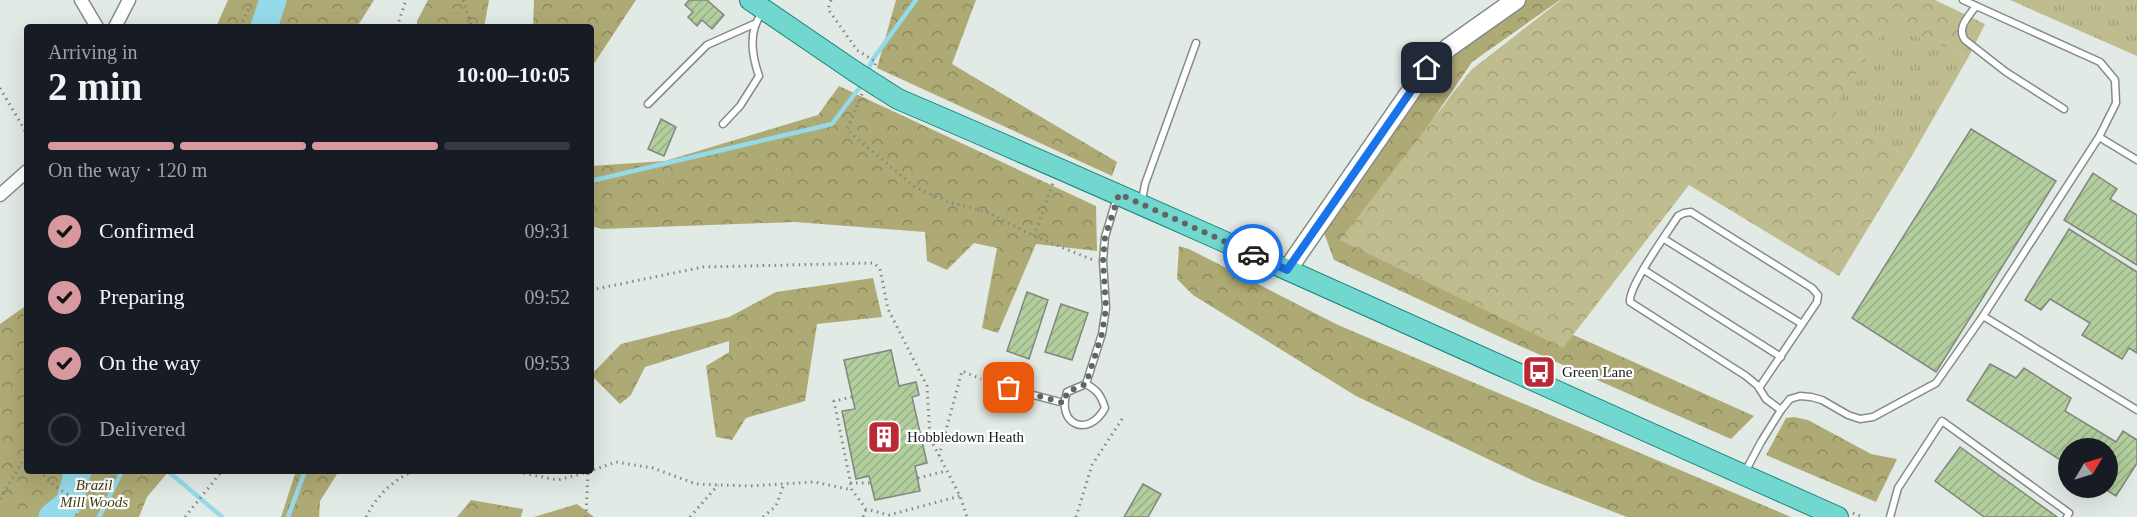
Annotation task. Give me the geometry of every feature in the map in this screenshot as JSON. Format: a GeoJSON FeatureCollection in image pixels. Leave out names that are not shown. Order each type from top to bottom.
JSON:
{"type":"FeatureCollection","features":[{"type":"Feature","properties":{"kind":"main road"},"geometry":{"type":"LineString","coordinates":[[756,11],[859,63],[871,89],[1119,194],[1839,517]]}},
{"type":"Feature","properties":{"kind":"street"},"geometry":{"type":"LineString","coordinates":[[81,0],[95,24]]}},
{"type":"Feature","properties":{"kind":"street"},"geometry":{"type":"LineString","coordinates":[[117,24],[129,0]]}},
{"type":"Feature","properties":{"kind":"street"},"geometry":{"type":"LineString","coordinates":[[1287,270],[1427,68],[1448,48],[1516,0]]}},
{"type":"Feature","properties":{"kind":"street"},"geometry":{"type":"LineString","coordinates":[[0,195],[24,174]]}},
{"type":"Feature","properties":{"kind":"lane"},"geometry":{"type":"LineString","coordinates":[[1744,475],[1761,442],[1781,410],[1791,399],[1800,396],[1822,400],[1860,419],[1873,417],[1936,383],[1983,316],[2099,137],[2116,103],[2115,80],[2100,62],[1963,0]]}},
{"type":"Feature","properties":{"kind":"lane"},"geometry":{"type":"LineString","coordinates":[[1976,6],[1961,28],[1961,34],[1965,40],[2006,72],[2064,109]]}},
{"type":"Feature","properties":{"kind":"lane"},"geometry":{"type":"LineString","coordinates":[[648,104],[707,45],[756,11]]}},
{"type":"Feature","properties":{"kind":"lane"},"geometry":{"type":"LineString","coordinates":[[723,124],[740,106],[759,76],[754,62],[756,11]]}},
{"type":"Feature","properties":{"kind":"lane"},"geometry":{"type":"LineString","coordinates":[[1141,204],[1145,184],[1196,43]]}},
{"type":"Feature","properties":{"kind":"lane"},"geometry":{"type":"LineString","coordinates":[[2099,137],[2137,160]]}},
{"type":"Feature","properties":{"kind":"lane"},"geometry":{"type":"LineString","coordinates":[[1086,384],[1097,391],[1104,408],[1100,418],[1084,425],[1074,423],[1066,414],[1064,403],[1067,392],[1086,384],[1102,334],[1106,308],[1103,261],[1105,237],[1119,194]]}},
{"type":"Feature","properties":{"kind":"lane"},"geometry":{"type":"LineString","coordinates":[[1759,388],[1817,302],[1818,295],[1812,288],[1691,212],[1684,213],[1678,216],[1644,270],[1629,297],[1630,302],[1746,376],[1759,388],[1766,399],[1781,410]]}},
{"type":"Feature","properties":{"kind":"lane"},"geometry":{"type":"LineString","coordinates":[[1664,239],[1802,324]]}},
{"type":"Feature","properties":{"kind":"lane"},"geometry":{"type":"LineString","coordinates":[[1644,270],[1780,357]]}},
{"type":"Feature","properties":{"kind":"lane"},"geometry":{"type":"LineString","coordinates":[[1983,316],[2137,410]]}},
{"type":"Feature","properties":{"kind":"lane"},"geometry":{"type":"LineString","coordinates":[[991,384],[1064,403]]}},
{"type":"Feature","properties":{"kind":"lane"},"geometry":{"type":"LineString","coordinates":[[1890,517],[1898,488],[1942,421],[2069,513],[2067,517]]}},
{"type":"Feature","properties":{"kind":"path"},"geometry":{"type":"LineString","coordinates":[[241,24],[253,0]]}},
{"type":"Feature","properties":{"kind":"path"},"geometry":{"type":"LineString","coordinates":[[398,24],[406,0]]}},
{"type":"Feature","properties":{"kind":"path"},"geometry":{"type":"LineString","coordinates":[[463,0],[471,24]]}},
{"type":"Feature","properties":{"kind":"path"},"geometry":{"type":"LineString","coordinates":[[831,0],[828,9],[857,50],[859,63],[876,62]]}},
{"type":"Feature","properties":{"kind":"path"},"geometry":{"type":"LineString","coordinates":[[0,88],[24,130]]}},
{"type":"Feature","properties":{"kind":"path"},"geometry":{"type":"LineString","coordinates":[[871,89],[847,130],[915,187],[945,201],[987,212],[1034,236],[1089,259],[1103,261]]}},
{"type":"Feature","properties":{"kind":"path"},"geometry":{"type":"LineString","coordinates":[[1034,236],[1059,168]]}},
{"type":"Feature","properties":{"kind":"path"},"geometry":{"type":"LineString","coordinates":[[594,289],[703,267],[874,262],[880,269],[888,309],[927,386],[930,438],[960,496],[967,517]]}},
{"type":"Feature","properties":{"kind":"path"},"geometry":{"type":"LineString","coordinates":[[939,456],[962,370],[991,384]]}},
{"type":"Feature","properties":{"kind":"path"},"geometry":{"type":"LineString","coordinates":[[852,397],[834,401],[852,490],[866,510],[889,515],[960,496]]}},
{"type":"Feature","properties":{"kind":"path"},"geometry":{"type":"LineString","coordinates":[[1076,517],[1092,465],[1124,416]]}},
{"type":"Feature","properties":{"kind":"path"},"geometry":{"type":"LineString","coordinates":[[0,499],[24,460]]}},
{"type":"Feature","properties":{"kind":"path"},"geometry":{"type":"LineString","coordinates":[[594,470],[616,462],[653,468],[696,484],[814,482],[852,490]]}},
{"type":"Feature","properties":{"kind":"path"},"geometry":{"type":"LineString","coordinates":[[918,478],[946,471]]}},
{"type":"Feature","properties":{"kind":"path"},"geometry":{"type":"LineString","coordinates":[[42,474],[57,487],[82,503],[75,517]]}},
{"type":"Feature","properties":{"kind":"path"},"geometry":{"type":"LineString","coordinates":[[185,517],[220,474]]}},
{"type":"Feature","properties":{"kind":"path"},"geometry":{"type":"LineString","coordinates":[[366,517],[372,505],[403,474]]}},
{"type":"Feature","properties":{"kind":"path"},"geometry":{"type":"LineString","coordinates":[[527,474],[558,480],[580,474]]}},
{"type":"Feature","properties":{"kind":"path"},"geometry":{"type":"LineString","coordinates":[[586,517],[588,474]]}},
{"type":"Feature","properties":{"kind":"path"},"geometry":{"type":"LineString","coordinates":[[850,483],[871,483]]}},
{"type":"Feature","properties":{"kind":"path"},"geometry":{"type":"LineString","coordinates":[[764,517],[776,506],[784,484]]}},
{"type":"Feature","properties":{"kind":"path"},"geometry":{"type":"LineString","coordinates":[[690,517],[718,485]]}},
{"type":"Feature","properties":{"kind":"path"},"geometry":{"type":"LineString","coordinates":[[863,517],[866,510]]}},
{"type":"Feature","properties":{"kind":"green space"},"geometry":{"type":"Polygon","coordinates":[[[228,0],[374,0],[359,24],[217,24],[228,0]]]}},
{"type":"Feature","properties":{"kind":"green space"},"geometry":{"type":"Polygon","coordinates":[[[428,0],[489,0],[485,24],[417,24],[428,0]]]}},
{"type":"Feature","properties":{"kind":"green space"},"geometry":{"type":"Polygon","coordinates":[[[534,0],[636,0],[594,63],[594,24],[533,24],[534,0]]]}},
{"type":"Feature","properties":{"kind":"green space"},"geometry":{"type":"Polygon","coordinates":[[[896,0],[976,0],[952,64],[1117,162],[1112,176],[877,68],[896,0]]]}},
{"type":"Feature","properties":{"kind":"green space"},"geometry":{"type":"Polygon","coordinates":[[[1525,0],[1560,0],[1472,62],[1353,236],[1754,416],[1731,439],[1511,342],[1334,260],[1324,233],[1434,76],[1464,44],[1525,0]]]}},
{"type":"Feature","properties":{"kind":"green space"},"geometry":{"type":"Polygon","coordinates":[[[1561,0],[1935,0],[1985,24],[1969,56],[1888,25],[1832,110],[1910,159],[1839,276],[1689,185],[1563,348],[1340,240],[1471,70],[1561,0]]]}},
{"type":"Feature","properties":{"kind":"green space"},"geometry":{"type":"Polygon","coordinates":[[[2010,0],[2137,0],[2137,56],[2010,0]]]}},
{"type":"Feature","properties":{"kind":"green space"},"geometry":{"type":"Polygon","coordinates":[[[1888,24],[1969,56],[1910,159],[1831,110],[1888,24]]]}},
{"type":"Feature","properties":{"kind":"green space"},"geometry":{"type":"Polygon","coordinates":[[[839,86],[1096,206],[1097,251],[1036,244],[998,333],[982,328],[997,248],[974,243],[947,270],[927,261],[925,232],[795,222],[602,229],[594,227],[594,166],[665,161],[818,115],[839,86]]]}},
{"type":"Feature","properties":{"kind":"green space"},"geometry":{"type":"Polygon","coordinates":[[[1179,246],[1338,325],[1791,517],[1627,517],[1534,481],[1356,396],[1193,295],[1177,279],[1179,246]]]}},
{"type":"Feature","properties":{"kind":"green space"},"geometry":{"type":"Polygon","coordinates":[[[873,278],[882,317],[817,324],[805,401],[746,418],[732,440],[716,437],[706,366],[729,352],[729,341],[645,367],[631,395],[620,404],[594,378],[594,372],[621,344],[729,317],[776,292],[873,278]]]}},
{"type":"Feature","properties":{"kind":"green space","name":"Brazil Mill Woods"},"geometry":{"type":"Polygon","coordinates":[[[24,307],[24,474],[166,474],[147,497],[139,517],[0,517],[0,324],[24,307]]]}},
{"type":"Feature","properties":{"kind":"green space"},"geometry":{"type":"Polygon","coordinates":[[[1786,418],[1808,420],[1871,454],[1897,459],[1876,502],[1766,455],[1786,418]]]}},
{"type":"Feature","properties":{"kind":"green space"},"geometry":{"type":"Polygon","coordinates":[[[295,474],[337,474],[320,501],[319,517],[281,517],[295,474]]]}},
{"type":"Feature","properties":{"kind":"green space"},"geometry":{"type":"Polygon","coordinates":[[[471,500],[523,509],[521,517],[457,517],[471,500]]]}},
{"type":"Feature","properties":{"kind":"green space"},"geometry":{"type":"Polygon","coordinates":[[[577,504],[594,517],[534,517],[577,504]]]}},
{"type":"Feature","properties":{"kind":"building"},"geometry":{"type":"Polygon","coordinates":[[[689,0],[707,0],[724,15],[712,29],[702,20],[697,26],[688,17],[693,12],[685,5],[689,0]]]}},
{"type":"Feature","properties":{"kind":"building"},"geometry":{"type":"Polygon","coordinates":[[[661,119],[676,127],[664,156],[648,149],[661,119]]]}},
{"type":"Feature","properties":{"kind":"building"},"geometry":{"type":"Polygon","coordinates":[[[1971,129],[2056,181],[1936,372],[1852,318],[1971,129]]]}},
{"type":"Feature","properties":{"kind":"building"},"geometry":{"type":"Polygon","coordinates":[[[2093,173],[2117,189],[2110,199],[2137,215],[2137,265],[2064,220],[2093,173]]]}},
{"type":"Feature","properties":{"kind":"building"},"geometry":{"type":"Polygon","coordinates":[[[2069,229],[2137,272],[2137,353],[2129,348],[2122,359],[2082,335],[2090,323],[2050,299],[2041,310],[2025,300],[2069,229]]]}},
{"type":"Feature","properties":{"kind":"building"},"geometry":{"type":"Polygon","coordinates":[[[1027,292],[1048,300],[1029,359],[1007,351],[1027,292]]]}},
{"type":"Feature","properties":{"kind":"building"},"geometry":{"type":"Polygon","coordinates":[[[1061,304],[1088,313],[1072,360],[1045,352],[1061,304]]]}},
{"type":"Feature","properties":{"kind":"building","name":"Hobbledown Heath"},"geometry":{"type":"Polygon","coordinates":[[[891,350],[899,386],[916,382],[919,395],[912,397],[927,463],[915,466],[920,491],[875,500],[869,476],[856,479],[842,411],[855,409],[844,360],[891,350]]]}},
{"type":"Feature","properties":{"kind":"building"},"geometry":{"type":"Polygon","coordinates":[[[1990,364],[2016,378],[2024,368],[2071,398],[2065,411],[2109,438],[2058,438],[2058,459],[1967,400],[1990,364]]]}},
{"type":"Feature","properties":{"kind":"building"},"geometry":{"type":"Polygon","coordinates":[[[2123,431],[2137,440],[2137,463],[2118,493],[2118,439],[2123,431]]]}},
{"type":"Feature","properties":{"kind":"building"},"geometry":{"type":"Polygon","coordinates":[[[1960,447],[2057,517],[1984,517],[1935,481],[1960,447]]]}},
{"type":"Feature","properties":{"kind":"building"},"geometry":{"type":"Polygon","coordinates":[[[1143,484],[1161,494],[1148,517],[1124,517],[1143,484]]]}},
{"type":"Feature","properties":{"kind":"waterway"},"geometry":{"type":"LineString","coordinates":[[265,24],[273,0]]}},
{"type":"Feature","properties":{"kind":"waterway"},"geometry":{"type":"LineString","coordinates":[[867,72],[873,59],[916,0]]}},
{"type":"Feature","properties":{"kind":"waterway"},"geometry":{"type":"LineString","coordinates":[[594,180],[832,124],[863,83]]}},
{"type":"Feature","properties":{"kind":"waterway"},"geometry":{"type":"LineString","coordinates":[[52,517],[69,503],[77,474]]}},
{"type":"Feature","properties":{"kind":"waterway"},"geometry":{"type":"LineString","coordinates":[[99,517],[120,474]]}},
{"type":"Feature","properties":{"kind":"waterway"},"geometry":{"type":"LineString","coordinates":[[172,474],[222,517]]}},
{"type":"Feature","properties":{"kind":"waterway"},"geometry":{"type":"LineString","coordinates":[[288,517],[304,474]]}},
{"type":"Feature","properties":{"kind":"way so far"},"geometry":{"type":"LineString","coordinates":[[1009,388],[1064,403],[1067,392],[1086,384],[1102,334],[1106,308],[1103,261],[1105,237],[1119,194],[1253,254]]}},
{"type":"Feature","properties":{"kind":"place","name":"Green Lane"},"geometry":{"type":"Point","coordinates":[1539,372]}},
{"type":"Feature","properties":{"kind":"place","name":"Hobbledown Heath"},"geometry":{"type":"Point","coordinates":[884,437]}},
{"type":"Feature","properties":{"kind":"route"},"geometry":{"type":"LineString","coordinates":[[1253,254],[1287,270],[1427,68]]}}]}
